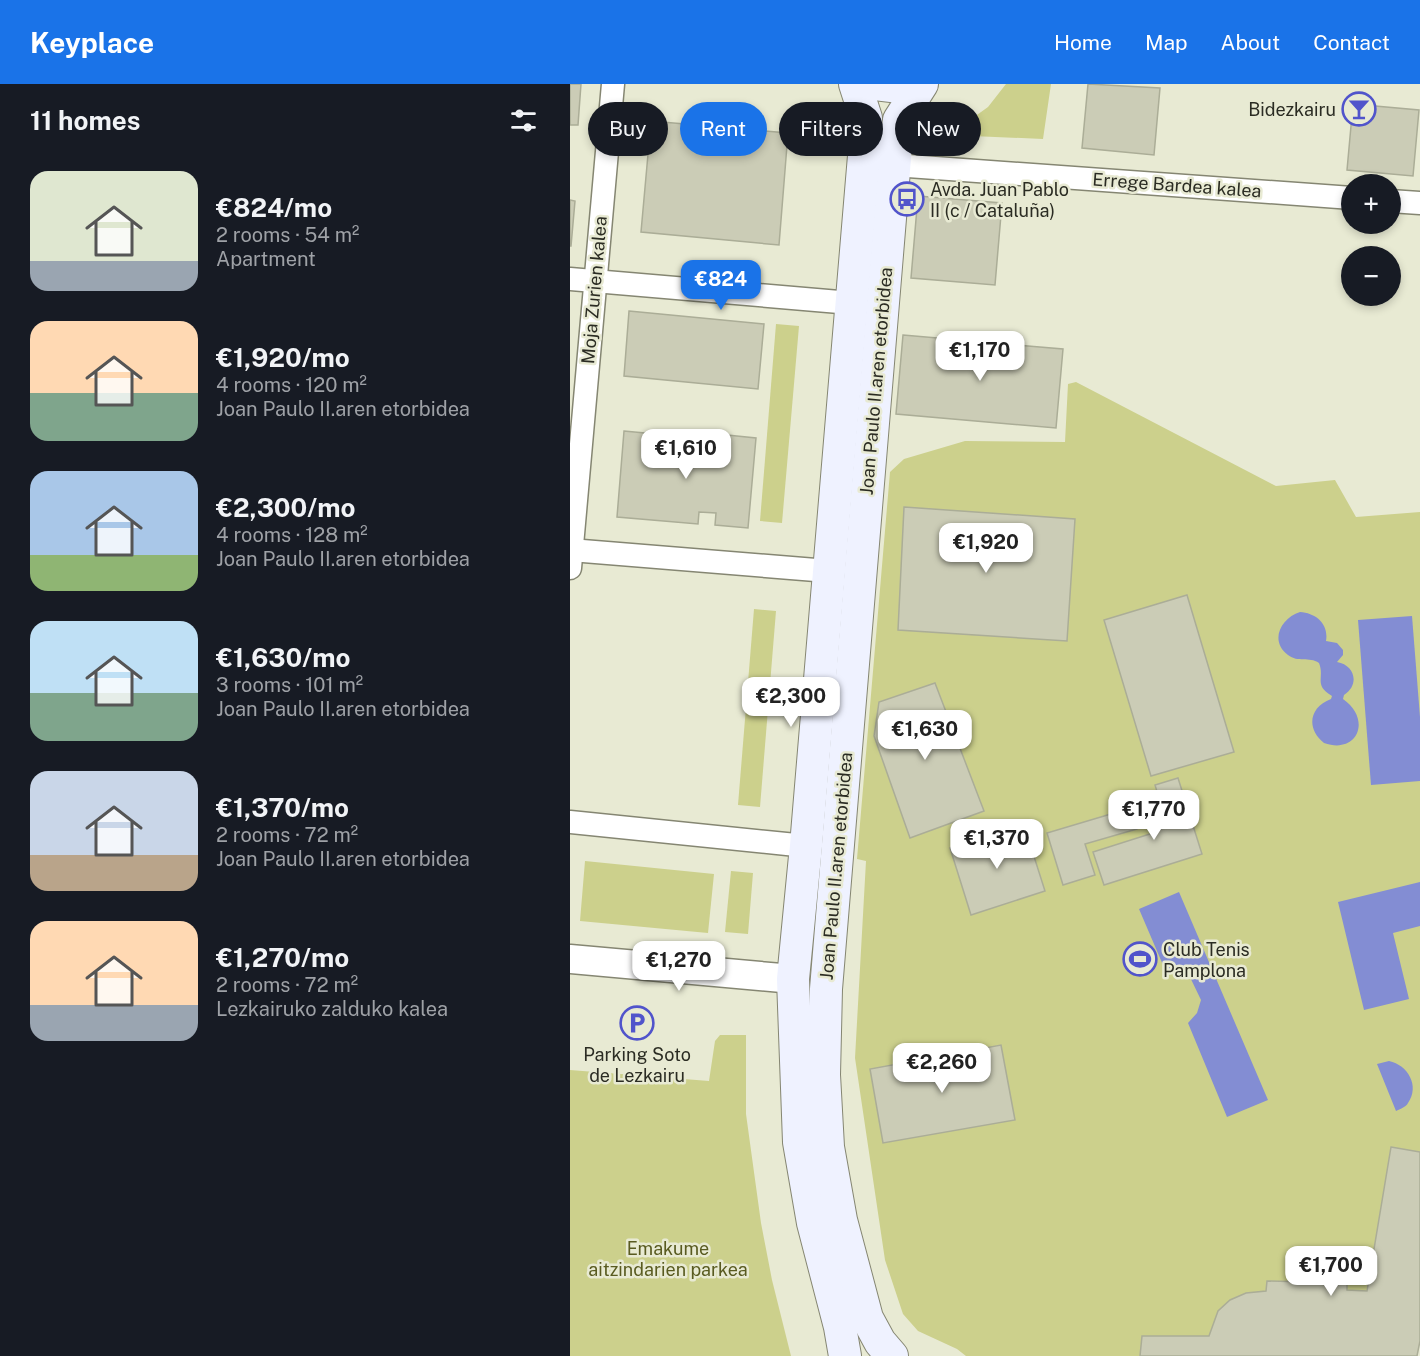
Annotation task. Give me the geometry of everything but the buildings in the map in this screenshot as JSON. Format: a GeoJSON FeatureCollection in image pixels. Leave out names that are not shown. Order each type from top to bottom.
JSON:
{"type":"FeatureCollection","features":[{"type":"Feature","properties":{"kind":"main road","name":"Joan Paulo II.aren etorbidea"},"geometry":{"type":"LineString","coordinates":[[845,1356],[840,1327],[813,1223],[799,1142],[793,979],[866,118],[855,84]]}},
{"type":"Feature","properties":{"kind":"main road"},"geometry":{"type":"LineString","coordinates":[[875,84],[900,87],[911,84]]}},
{"type":"Feature","properties":{"kind":"main road","name":"Joan Paulo II.aren etorbidea"},"geometry":{"type":"LineString","coordinates":[[892,1356],[880,1342],[867,1318],[841,1220],[828,1147],[824,1075],[826,989],[894,165],[899,120],[922,84]]}},
{"type":"Feature","properties":{"kind":"street","name":"Moja Zurien kalea"},"geometry":{"type":"LineString","coordinates":[[570,556],[613,84]]}},
{"type":"Feature","properties":{"kind":"street","name":"Errege Bardea kalea"},"geometry":{"type":"LineString","coordinates":[[894,165],[1341,197]]}},
{"type":"Feature","properties":{"kind":"street"},"geometry":{"type":"LineString","coordinates":[[1401,202],[1420,204]]}},
{"type":"Feature","properties":{"kind":"street"},"geometry":{"type":"LineString","coordinates":[[570,279],[851,303]]}},
{"type":"Feature","properties":{"kind":"street"},"geometry":{"type":"LineString","coordinates":[[570,556],[828,571]]}},
{"type":"Feature","properties":{"kind":"street"},"geometry":{"type":"LineString","coordinates":[[570,822],[806,846]]}},
{"type":"Feature","properties":{"kind":"street"},"geometry":{"type":"LineString","coordinates":[[570,960],[793,979]]}},
{"type":"Feature","properties":{"kind":"green space"},"geometry":{"type":"Polygon","coordinates":[[[1006,84],[1051,84],[1043,139],[981,136],[981,112],[988,107],[1006,84]]]}},
{"type":"Feature","properties":{"kind":"green space"},"geometry":{"type":"Polygon","coordinates":[[[776,324],[799,326],[782,523],[760,521],[776,324]]]}},
{"type":"Feature","properties":{"kind":"green space","name":"Club Tenis Pamplona"},"geometry":{"type":"Polygon","coordinates":[[[1076,382],[1276,486],[1335,480],[1356,517],[1420,512],[1420,1341],[1417,1356],[966,1356],[957,1349],[918,1331],[903,1314],[885,1260],[855,1058],[866,861],[857,859],[890,472],[904,459],[965,441],[1065,442],[1068,384],[1076,382]]]}},
{"type":"Feature","properties":{"kind":"green space"},"geometry":{"type":"Polygon","coordinates":[[[754,609],[776,611],[760,807],[738,805],[754,609]]]}},
{"type":"Feature","properties":{"kind":"green space"},"geometry":{"type":"Polygon","coordinates":[[[585,861],[714,874],[708,933],[580,921],[585,861]]]}},
{"type":"Feature","properties":{"kind":"green space"},"geometry":{"type":"Polygon","coordinates":[[[731,871],[753,873],[748,934],[725,932],[731,871]]]}},
{"type":"Feature","properties":{"kind":"green space","name":"Emakume aitzindarien parkea"},"geometry":{"type":"Polygon","coordinates":[[[720,1035],[746,1035],[746,1114],[761,1223],[772,1280],[791,1356],[570,1356],[570,1070],[709,1081],[715,1041],[720,1035]]]}},
{"type":"Feature","properties":{"kind":"water"},"geometry":{"type":"Polygon","coordinates":[[[1300,612],[1320,620],[1325,629],[1326,641],[1337,643],[1343,650],[1343,655],[1337,662],[1348,667],[1353,676],[1352,686],[1343,699],[1352,707],[1359,725],[1353,740],[1345,744],[1324,743],[1314,731],[1314,713],[1332,696],[1321,685],[1319,663],[1288,655],[1279,643],[1280,630],[1287,619],[1300,612]]]}},
{"type":"Feature","properties":{"kind":"water"},"geometry":{"type":"Polygon","coordinates":[[[1412,616],[1420,717],[1420,781],[1371,785],[1358,620],[1412,616]]]}},
{"type":"Feature","properties":{"kind":"water"},"geometry":{"type":"Polygon","coordinates":[[[1420,882],[1420,926],[1393,933],[1409,999],[1364,1010],[1338,902],[1420,882]]]}},
{"type":"Feature","properties":{"kind":"water"},"geometry":{"type":"Polygon","coordinates":[[[1179,892],[1268,1100],[1227,1117],[1188,1023],[1197,1013],[1201,1000],[1189,975],[1178,971],[1166,972],[1139,909],[1179,892]]]}},
{"type":"Feature","properties":{"kind":"water"},"geometry":{"type":"Polygon","coordinates":[[[1389,1061],[1396,1063],[1407,1072],[1413,1090],[1408,1103],[1396,1111],[1377,1064],[1389,1061]]]}},
{"type":"Feature","properties":{"kind":"place","name":"Bidezkairu"},"geometry":{"type":"Point","coordinates":[1359,109]}},
{"type":"Feature","properties":{"kind":"place","name":"Avda. Juan Pablo II (c / Cataluña)"},"geometry":{"type":"Point","coordinates":[907,199]}},
{"type":"Feature","properties":{"kind":"place","name":"Club Tenis Pamplona"},"geometry":{"type":"Point","coordinates":[1140,959]}},
{"type":"Feature","properties":{"kind":"place","name":"Parking Soto de Lezkairu"},"geometry":{"type":"Point","coordinates":[637,1023]}}]}
